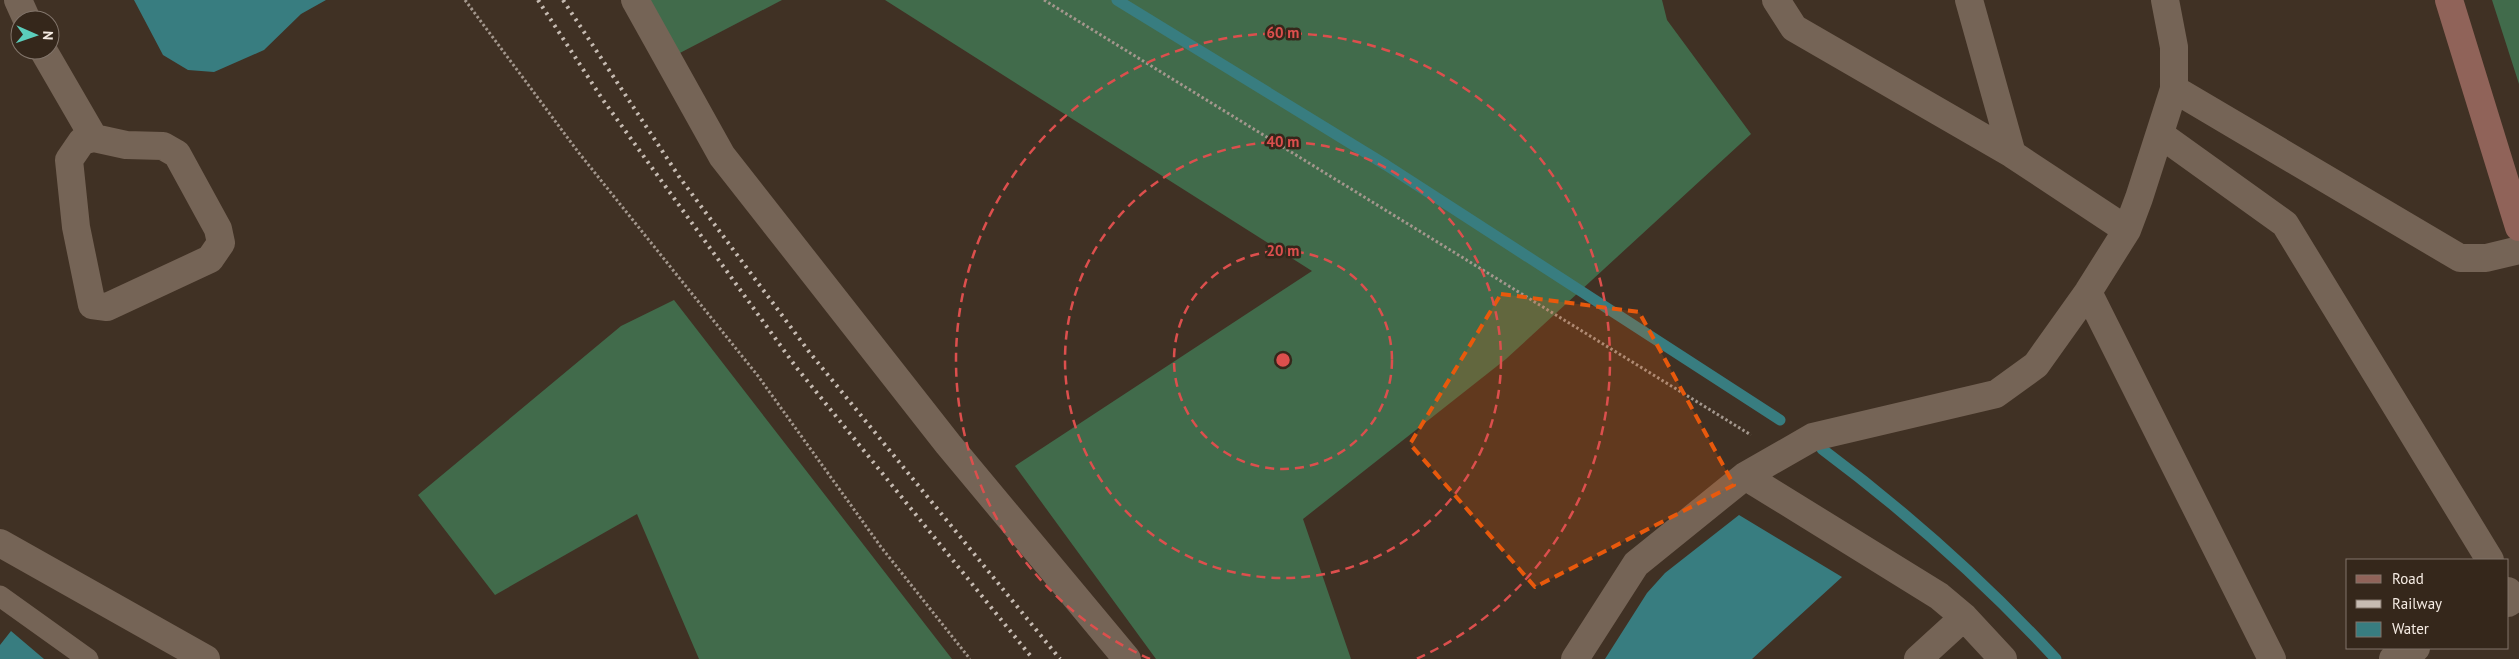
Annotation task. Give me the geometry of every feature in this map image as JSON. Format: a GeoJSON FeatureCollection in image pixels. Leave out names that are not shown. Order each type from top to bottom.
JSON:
{"type":"FeatureCollection","features":[{"type":"Feature","properties":{"kind":"street"},"geometry":{"type":"LineString","coordinates":[[635,0],[722,156],[948,444],[1127,659]]}},
{"type":"Feature","properties":{"kind":"street"},"geometry":{"type":"LineString","coordinates":[[1776,0],[1794,28],[2012,154],[2127,230]]}},
{"type":"Feature","properties":{"kind":"street"},"geometry":{"type":"LineString","coordinates":[[1969,0],[2012,154]]}},
{"type":"Feature","properties":{"kind":"street"},"geometry":{"type":"LineString","coordinates":[[1575,659],[1636,564],[1745,476],[1813,437],[1996,394],[2036,365],[2088,292],[2127,230],[2161,135],[2174,89],[2174,47],[2165,0]]}},
{"type":"Feature","properties":{"kind":"street"},"geometry":{"type":"LineString","coordinates":[[2449,0],[2519,227]]}},
{"type":"Feature","properties":{"kind":"street"},"geometry":{"type":"LineString","coordinates":[[49,60],[94,138],[126,145],[163,146],[177,154],[218,230],[222,244],[210,259],[107,307],[92,305],[76,227],[69,160],[82,141],[94,138]]}},
{"type":"Feature","properties":{"kind":"street"},"geometry":{"type":"LineString","coordinates":[[2174,89],[2460,258],[2486,258],[2519,250]]}},
{"type":"Feature","properties":{"kind":"street"},"geometry":{"type":"LineString","coordinates":[[2161,135],[2285,224],[2489,559]]}},
{"type":"Feature","properties":{"kind":"street"},"geometry":{"type":"LineString","coordinates":[[2088,292],[2272,659]]}},
{"type":"Feature","properties":{"kind":"street"},"geometry":{"type":"LineString","coordinates":[[1745,476],[1939,596],[1964,618],[2003,659]]}},
{"type":"Feature","properties":{"kind":"street"},"geometry":{"type":"LineString","coordinates":[[0,543],[206,659]]}},
{"type":"Feature","properties":{"kind":"street"},"geometry":{"type":"LineString","coordinates":[[1918,659],[1964,618]]}},
{"type":"Feature","properties":{"kind":"street"},"geometry":{"type":"LineString","coordinates":[[2393,659],[2414,649]]}},
{"type":"Feature","properties":{"kind":"lane"},"geometry":{"type":"LineString","coordinates":[[0,596],[88,659]]}},
{"type":"Feature","properties":{"kind":"path"},"geometry":{"type":"LineString","coordinates":[[465,0],[578,153],[758,376],[880,547],[970,659]]}},
{"type":"Feature","properties":{"kind":"path"},"geometry":{"type":"LineString","coordinates":[[1044,0],[1758,439],[1780,456]]}},
{"type":"Feature","properties":{"kind":"highlighted area"},"geometry":{"type":"Polygon","coordinates":[[[1501,294],[1639,312],[1734,485],[1535,587],[1410,444],[1501,294]]]}},
{"type":"Feature","properties":{"kind":"green space"},"geometry":{"type":"Polygon","coordinates":[[[646,0],[782,0],[676,55],[646,0]]]}},
{"type":"Feature","properties":{"kind":"green space"},"geometry":{"type":"Polygon","coordinates":[[[885,0],[1662,0],[1667,20],[1751,134],[1506,359],[1303,519],[1351,659],[1156,659],[1015,466],[1312,271],[885,0]]]}},
{"type":"Feature","properties":{"kind":"green space"},"geometry":{"type":"Polygon","coordinates":[[[2492,0],[2519,0],[2519,84],[2492,0]]]}},
{"type":"Feature","properties":{"kind":"green space"},"geometry":{"type":"Polygon","coordinates":[[[674,300],[952,659],[699,659],[637,514],[495,595],[418,495],[621,326],[674,300]]]}},
{"type":"Feature","properties":{"kind":"water"},"geometry":{"type":"Polygon","coordinates":[[[134,0],[326,0],[301,14],[264,50],[214,72],[188,70],[163,55],[134,0]]]}},
{"type":"Feature","properties":{"kind":"water"},"geometry":{"type":"Polygon","coordinates":[[[1739,515],[1842,577],[1752,659],[1605,659],[1647,593],[1665,573],[1739,515]]]}},
{"type":"Feature","properties":{"kind":"water"},"geometry":{"type":"Polygon","coordinates":[[[11,631],[44,659],[0,659],[0,645],[11,631]]]}},
{"type":"Feature","properties":{"kind":"waterway"},"geometry":{"type":"LineString","coordinates":[[1117,0],[1386,165],[1780,420]]}},
{"type":"Feature","properties":{"kind":"waterway"},"geometry":{"type":"LineString","coordinates":[[1822,449],[1884,497],[1944,548],[2001,602],[2056,659]]}},
{"type":"Feature","properties":{"kind":"railway"},"geometry":{"type":"LineString","coordinates":[[538,0],[603,100],[796,367],[1033,659]]}},
{"type":"Feature","properties":{"kind":"railway"},"geometry":{"type":"LineString","coordinates":[[563,0],[680,178],[810,353],[1060,659]]}}]}
